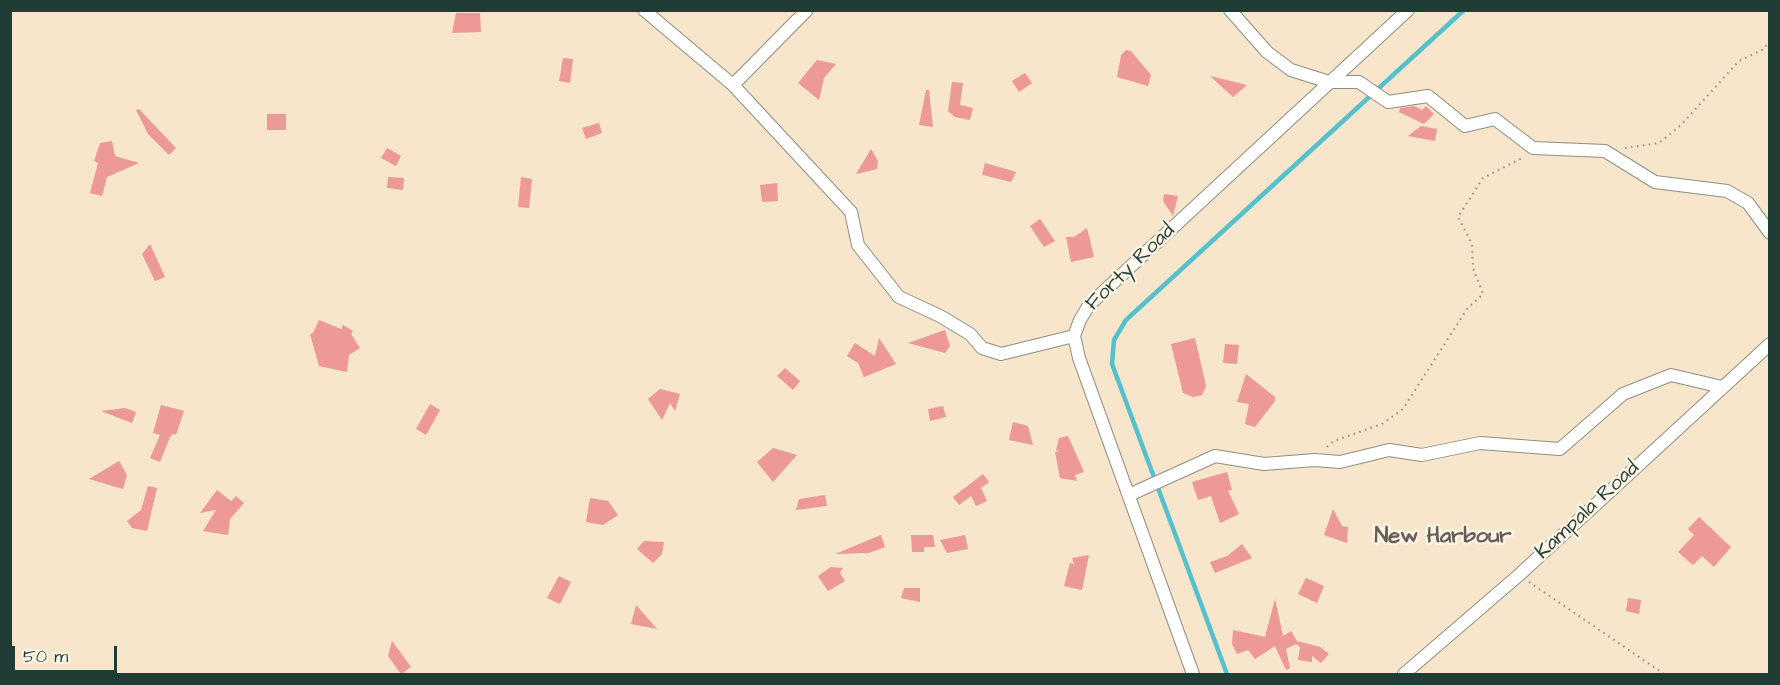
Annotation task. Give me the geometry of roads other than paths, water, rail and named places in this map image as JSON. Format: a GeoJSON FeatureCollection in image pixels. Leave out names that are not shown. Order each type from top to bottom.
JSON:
{"type":"FeatureCollection","features":[{"type":"Feature","properties":{"kind":"street"},"geometry":{"type":"LineString","coordinates":[[644,10],[733,84],[851,212],[858,245],[899,297],[940,316],[970,334],[982,348],[1001,354],[1074,336]]}},
{"type":"Feature","properties":{"kind":"street"},"geometry":{"type":"LineString","coordinates":[[733,84],[807,10]]}},
{"type":"Feature","properties":{"kind":"street"},"geometry":{"type":"LineString","coordinates":[[1230,10],[1267,52],[1291,70],[1329,82],[1359,82],[1388,102],[1428,96],[1465,126],[1495,119],[1533,148],[1605,151],[1655,182],[1726,191],[1748,203],[1770,233]]}},
{"type":"Feature","properties":{"kind":"street","name":"Forty Road"},"geometry":{"type":"LineString","coordinates":[[1193,675],[1079,358],[1074,336],[1089,305],[1408,10]]}},
{"type":"Feature","properties":{"kind":"street","name":"Kampala Road"},"geometry":{"type":"LineString","coordinates":[[1404,675],[1519,575],[1770,344]]}},
{"type":"Feature","properties":{"kind":"street"},"geometry":{"type":"LineString","coordinates":[[1129,495],[1215,456],[1264,464],[1315,460],[1340,462],[1389,450],[1422,455],[1480,443],[1560,449],[1623,394],[1671,375],[1722,387]]}},
{"type":"Feature","properties":{"kind":"waterway"},"geometry":{"type":"LineString","coordinates":[[1227,674],[1112,364],[1114,340],[1126,320],[1464,10]]}},
{"type":"Feature","properties":{"kind":"district","name":"New Harbour"},"geometry":{"type":"Point","coordinates":[1443,537]}}]}
